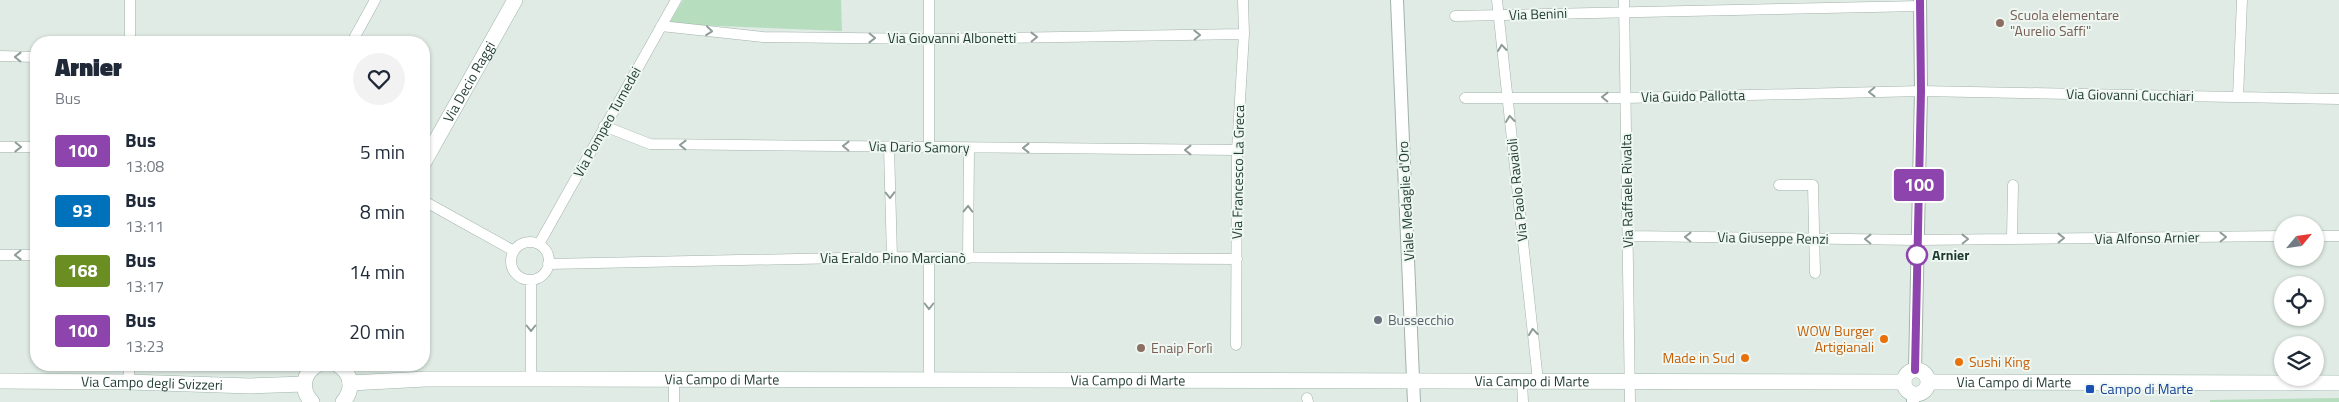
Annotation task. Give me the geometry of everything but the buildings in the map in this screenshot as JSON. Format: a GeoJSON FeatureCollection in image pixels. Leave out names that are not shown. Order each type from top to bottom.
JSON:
{"type":"FeatureCollection","features":[{"type":"Feature","properties":{"kind":"main road","name":"Via Decio Raggi"},"geometry":{"type":"LineString","coordinates":[[430,151],[515,0]]}},
{"type":"Feature","properties":{"kind":"main road"},"geometry":{"type":"LineString","coordinates":[[1915,370],[1925,374],[1929,382],[1924,392],[1913,398],[1906,390],[1904,382],[1907,374],[1915,370]]}},
{"type":"Feature","properties":{"kind":"main road"},"geometry":{"type":"LineString","coordinates":[[306,395],[309,371]]}},
{"type":"Feature","properties":{"kind":"main road"},"geometry":{"type":"LineString","coordinates":[[343,402],[348,396],[350,383],[345,371]]}},
{"type":"Feature","properties":{"kind":"main road","name":"Via Campo di Marte"},"geometry":{"type":"LineString","coordinates":[[350,383],[426,379],[1904,382]]}},
{"type":"Feature","properties":{"kind":"main road","name":"Via Campo degli Svizzeri"},"geometry":{"type":"LineString","coordinates":[[0,381],[129,382],[250,386],[306,395]]}},
{"type":"Feature","properties":{"kind":"main road","name":"Via Campo di Marte"},"geometry":{"type":"LineString","coordinates":[[1929,382],[2339,383]]}},
{"type":"Feature","properties":{"kind":"street"},"geometry":{"type":"LineString","coordinates":[[130,0],[130,36]]}},
{"type":"Feature","properties":{"kind":"street"},"geometry":{"type":"LineString","coordinates":[[355,36],[374,0]]}},
{"type":"Feature","properties":{"kind":"street","name":"Via Pompeo Tumedei"},"geometry":{"type":"LineString","coordinates":[[538,244],[676,0]]}},
{"type":"Feature","properties":{"kind":"street"},"geometry":{"type":"LineString","coordinates":[[928,146],[929,0]]}},
{"type":"Feature","properties":{"kind":"street","name":"Via Francesco La Greca"},"geometry":{"type":"LineString","coordinates":[[1236,345],[1237,150],[1244,34],[1243,0]]}},
{"type":"Feature","properties":{"kind":"street","name":"Viale Medaglie d'Oro"},"geometry":{"type":"LineString","coordinates":[[1397,0],[1414,402]]}},
{"type":"Feature","properties":{"kind":"street","name":"Via Paolo Ravaioli"},"geometry":{"type":"LineString","coordinates":[[1497,0],[1538,381]]}},
{"type":"Feature","properties":{"kind":"street","name":"Via Raffaele Rivalta"},"geometry":{"type":"LineString","coordinates":[[1624,0],[1630,402]]}},
{"type":"Feature","properties":{"kind":"street"},"geometry":{"type":"LineString","coordinates":[[2238,97],[2242,0]]}},
{"type":"Feature","properties":{"kind":"street"},"geometry":{"type":"LineString","coordinates":[[1915,370],[1921,91],[1920,3]]}},
{"type":"Feature","properties":{"kind":"street","name":"Via Benini"},"geometry":{"type":"LineString","coordinates":[[1455,16],[1920,3]]}},
{"type":"Feature","properties":{"kind":"street","name":"Via Giovanni Albonetti"},"geometry":{"type":"LineString","coordinates":[[661,26],[763,37],[930,39],[1244,34]]}},
{"type":"Feature","properties":{"kind":"street"},"geometry":{"type":"LineString","coordinates":[[0,56],[30,57]]}},
{"type":"Feature","properties":{"kind":"street","name":"Via Giovanni Cucchiari"},"geometry":{"type":"LineString","coordinates":[[1921,91],[2339,99]]}},
{"type":"Feature","properties":{"kind":"street","name":"Via Guido Pallotta"},"geometry":{"type":"LineString","coordinates":[[1465,98],[1507,96],[1625,98],[1921,91]]}},
{"type":"Feature","properties":{"kind":"street","name":"Via Dario Samory"},"geometry":{"type":"LineString","coordinates":[[604,126],[650,144],[1237,150]]}},
{"type":"Feature","properties":{"kind":"street"},"geometry":{"type":"LineString","coordinates":[[0,147],[30,147]]}},
{"type":"Feature","properties":{"kind":"street"},"geometry":{"type":"LineString","coordinates":[[888,147],[892,257]]}},
{"type":"Feature","properties":{"kind":"street"},"geometry":{"type":"LineString","coordinates":[[968,258],[969,148]]}},
{"type":"Feature","properties":{"kind":"street"},"geometry":{"type":"LineString","coordinates":[[1779,185],[1813,185],[1815,273]]}},
{"type":"Feature","properties":{"kind":"street"},"geometry":{"type":"LineString","coordinates":[[2012,239],[2013,185]]}},
{"type":"Feature","properties":{"kind":"street"},"geometry":{"type":"LineString","coordinates":[[430,204],[514,251]]}},
{"type":"Feature","properties":{"kind":"street","name":"Via Giuseppe Renzi"},"geometry":{"type":"LineString","coordinates":[[1628,236],[1917,240]]}},
{"type":"Feature","properties":{"kind":"street","name":"Via Alfonso Arnier"},"geometry":{"type":"LineString","coordinates":[[1917,240],[2274,236]]}},
{"type":"Feature","properties":{"kind":"street"},"geometry":{"type":"LineString","coordinates":[[2324,236],[2339,236]]}},
{"type":"Feature","properties":{"kind":"street"},"geometry":{"type":"LineString","coordinates":[[528,242],[538,244],[547,253],[548,264],[542,275],[531,280],[520,277],[512,268],[511,256],[517,247],[528,242]]}},
{"type":"Feature","properties":{"kind":"street"},"geometry":{"type":"LineString","coordinates":[[0,255],[30,255]]}},
{"type":"Feature","properties":{"kind":"street","name":"Via Eraldo Pino Marcianò"},"geometry":{"type":"LineString","coordinates":[[548,264],[892,257],[1237,259]]}},
{"type":"Feature","properties":{"kind":"street"},"geometry":{"type":"LineString","coordinates":[[929,258],[929,380]]}},
{"type":"Feature","properties":{"kind":"street"},"geometry":{"type":"LineString","coordinates":[[531,280],[531,379]]}},
{"type":"Feature","properties":{"kind":"street"},"geometry":{"type":"LineString","coordinates":[[129,371],[129,382]]}},
{"type":"Feature","properties":{"kind":"street"},"geometry":{"type":"LineString","coordinates":[[674,379],[674,402]]}},
{"type":"Feature","properties":{"kind":"street"},"geometry":{"type":"LineString","coordinates":[[1522,381],[1523,402]]}},
{"type":"Feature","properties":{"kind":"green space"},"geometry":{"type":"Polygon","coordinates":[[[683,0],[841,0],[842,31],[669,24],[683,0]]]}},
{"type":"Feature","properties":{"kind":"green space"},"geometry":{"type":"Polygon","coordinates":[[[2339,398],[2339,402],[2210,402],[2210,400],[2339,398]]]}},
{"type":"Feature","properties":{"kind":"bus line","name":"100"},"geometry":{"type":"LineString","coordinates":[[1915,370],[1921,91],[1920,0]]}},
{"type":"Feature","properties":{"kind":"place","name":"Scuola elementare \"Aurelio Saffi\""},"geometry":{"type":"Point","coordinates":[2000,23]}},
{"type":"Feature","properties":{"kind":"place","name":"Arnier"},"geometry":{"type":"Point","coordinates":[1917,255]}},
{"type":"Feature","properties":{"kind":"place","name":"Bussecchio"},"geometry":{"type":"Point","coordinates":[1378,320]}},
{"type":"Feature","properties":{"kind":"place","name":"WOW Burger Artigianali"},"geometry":{"type":"Point","coordinates":[1884,339]}},
{"type":"Feature","properties":{"kind":"place","name":"Enaip Forlì"},"geometry":{"type":"Point","coordinates":[1141,348]}},
{"type":"Feature","properties":{"kind":"place","name":"Made in Sud"},"geometry":{"type":"Point","coordinates":[1745,358]}},
{"type":"Feature","properties":{"kind":"place","name":"Sushi King"},"geometry":{"type":"Point","coordinates":[1959,362]}},
{"type":"Feature","properties":{"kind":"place","name":"Campo di Marte"},"geometry":{"type":"Point","coordinates":[2090,389]}}]}
